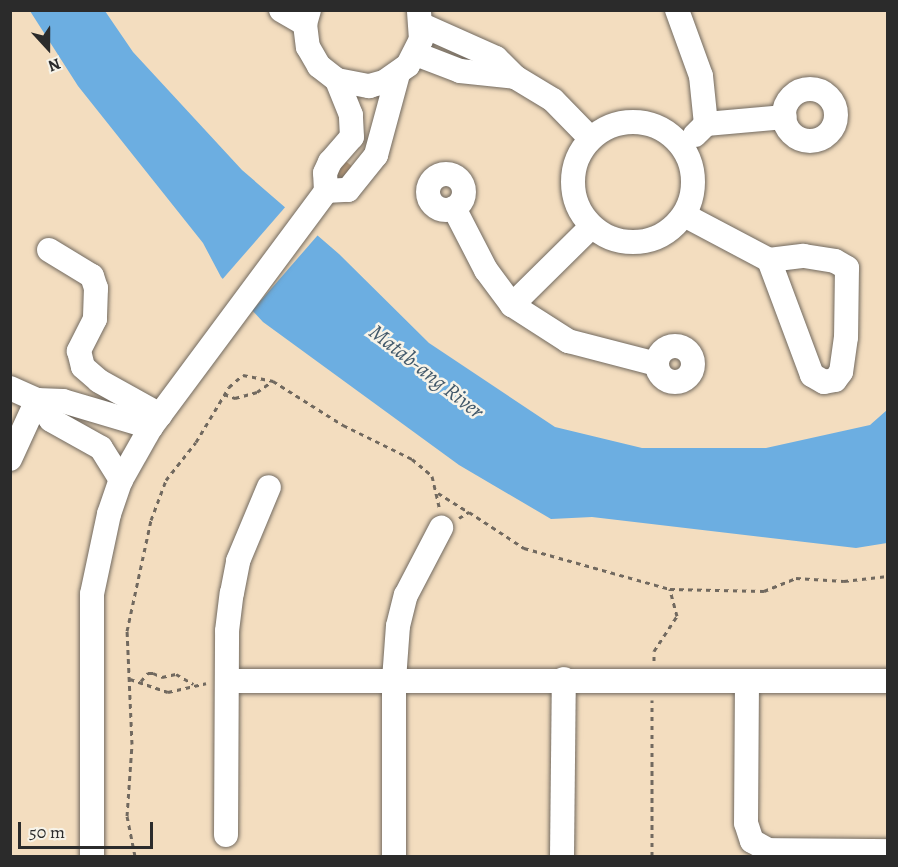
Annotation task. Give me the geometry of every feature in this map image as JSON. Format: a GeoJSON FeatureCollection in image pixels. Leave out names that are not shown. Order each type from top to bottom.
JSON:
{"type":"FeatureCollection","features":[{"type":"Feature","properties":{"kind":"street"},"geometry":{"type":"LineString","coordinates":[[281,10],[307,17],[308,47],[319,66],[337,80],[369,86],[398,74],[416,54],[421,18],[496,58],[515,76],[553,100],[591,139]]}},
{"type":"Feature","properties":{"kind":"street"},"geometry":{"type":"LineString","coordinates":[[677,10],[701,76],[706,124]]}},
{"type":"Feature","properties":{"kind":"street"},"geometry":{"type":"LineString","coordinates":[[416,54],[460,71],[515,76]]}},
{"type":"Feature","properties":{"kind":"street"},"geometry":{"type":"LineString","coordinates":[[326,191],[348,190],[376,155],[398,74]]}},
{"type":"Feature","properties":{"kind":"street"},"geometry":{"type":"LineString","coordinates":[[92,856],[93,594],[100,542],[121,480],[155,421],[240,302],[326,191],[325,173],[330,162],[352,137],[351,115],[337,80]]}},
{"type":"Feature","properties":{"kind":"street"},"geometry":{"type":"LineString","coordinates":[[682,147],[706,124],[785,117]]}},
{"type":"Feature","properties":{"kind":"street"},"geometry":{"type":"LineString","coordinates":[[628,122],[648,124],[667,132],[682,147],[693,180],[684,215],[669,230],[651,240],[630,243],[609,238],[591,227],[579,212],[573,193],[572,173],[579,154],[591,139],[608,127],[628,122]]}},
{"type":"Feature","properties":{"kind":"street"},"geometry":{"type":"LineString","coordinates":[[454,208],[486,270],[512,304],[568,341],[657,364]]}},
{"type":"Feature","properties":{"kind":"street"},"geometry":{"type":"LineString","coordinates":[[684,215],[769,260],[804,256],[836,261],[847,267],[846,337],[842,372],[835,380],[824,382],[812,375],[769,260]]}},
{"type":"Feature","properties":{"kind":"street"},"geometry":{"type":"LineString","coordinates":[[512,304],[591,227]]}},
{"type":"Feature","properties":{"kind":"street"},"geometry":{"type":"LineString","coordinates":[[49,250],[92,276],[96,288],[95,319],[79,351],[83,367],[155,421]]}},
{"type":"Feature","properties":{"kind":"street"},"geometry":{"type":"LineString","coordinates":[[10,388],[37,400],[63,401],[155,421]]}},
{"type":"Feature","properties":{"kind":"street"},"geometry":{"type":"LineString","coordinates":[[10,459],[37,400]]}},
{"type":"Feature","properties":{"kind":"street"},"geometry":{"type":"LineString","coordinates":[[37,400],[51,420],[101,448],[121,480]]}},
{"type":"Feature","properties":{"kind":"street"},"geometry":{"type":"LineString","coordinates":[[226,835],[227,631],[238,561],[269,487]]}},
{"type":"Feature","properties":{"kind":"street"},"geometry":{"type":"LineString","coordinates":[[394,856],[394,680],[398,626],[406,595],[441,528]]}},
{"type":"Feature","properties":{"kind":"street"},"geometry":{"type":"LineString","coordinates":[[227,681],[564,679],[888,681]]}},
{"type":"Feature","properties":{"kind":"street"},"geometry":{"type":"LineString","coordinates":[[562,856],[564,679]]}},
{"type":"Feature","properties":{"kind":"street"},"geometry":{"type":"LineString","coordinates":[[747,681],[746,823],[752,841],[768,850],[888,851]]}},
{"type":"Feature","properties":{"kind":"path"},"geometry":{"type":"LineString","coordinates":[[135,856],[127,816],[132,744],[127,631],[151,520],[166,480],[196,442],[224,394],[243,375],[273,381],[344,425],[426,468],[438,493],[441,528],[469,512]]}},
{"type":"Feature","properties":{"kind":"path"},"geometry":{"type":"LineString","coordinates":[[224,394],[235,398],[257,392],[273,381]]}},
{"type":"Feature","properties":{"kind":"path"},"geometry":{"type":"LineString","coordinates":[[438,493],[524,548],[670,589],[764,591],[796,578],[844,581],[888,576]]}},
{"type":"Feature","properties":{"kind":"path"},"geometry":{"type":"LineString","coordinates":[[652,856],[654,651],[677,616],[670,589]]}},
{"type":"Feature","properties":{"kind":"path"},"geometry":{"type":"LineString","coordinates":[[141,681],[148,673],[162,677],[176,674],[193,684]]}},
{"type":"Feature","properties":{"kind":"path"},"geometry":{"type":"LineString","coordinates":[[130,679],[168,692],[193,684],[227,681]]}},
{"type":"Feature","properties":{"kind":"water","name":"Matab-ang River"},"geometry":{"type":"Polygon","coordinates":[[[30,11],[105,11],[133,52],[242,170],[339,254],[429,343],[555,427],[642,448],[766,448],[870,425],[887,410],[887,543],[856,548],[592,517],[551,519],[459,465],[263,322],[221,277],[203,243],[78,86],[30,11]]]}},
{"type":"Feature","properties":{"kind":"pier"},"geometry":{"type":"Polygon","coordinates":[[[287,205],[319,233],[253,310],[220,282],[287,205]]]}},
{"type":"Feature","properties":{"kind":"building"},"geometry":{"type":"Polygon","coordinates":[[[344,160],[353,167],[341,182],[332,175],[344,160]]]}}]}
